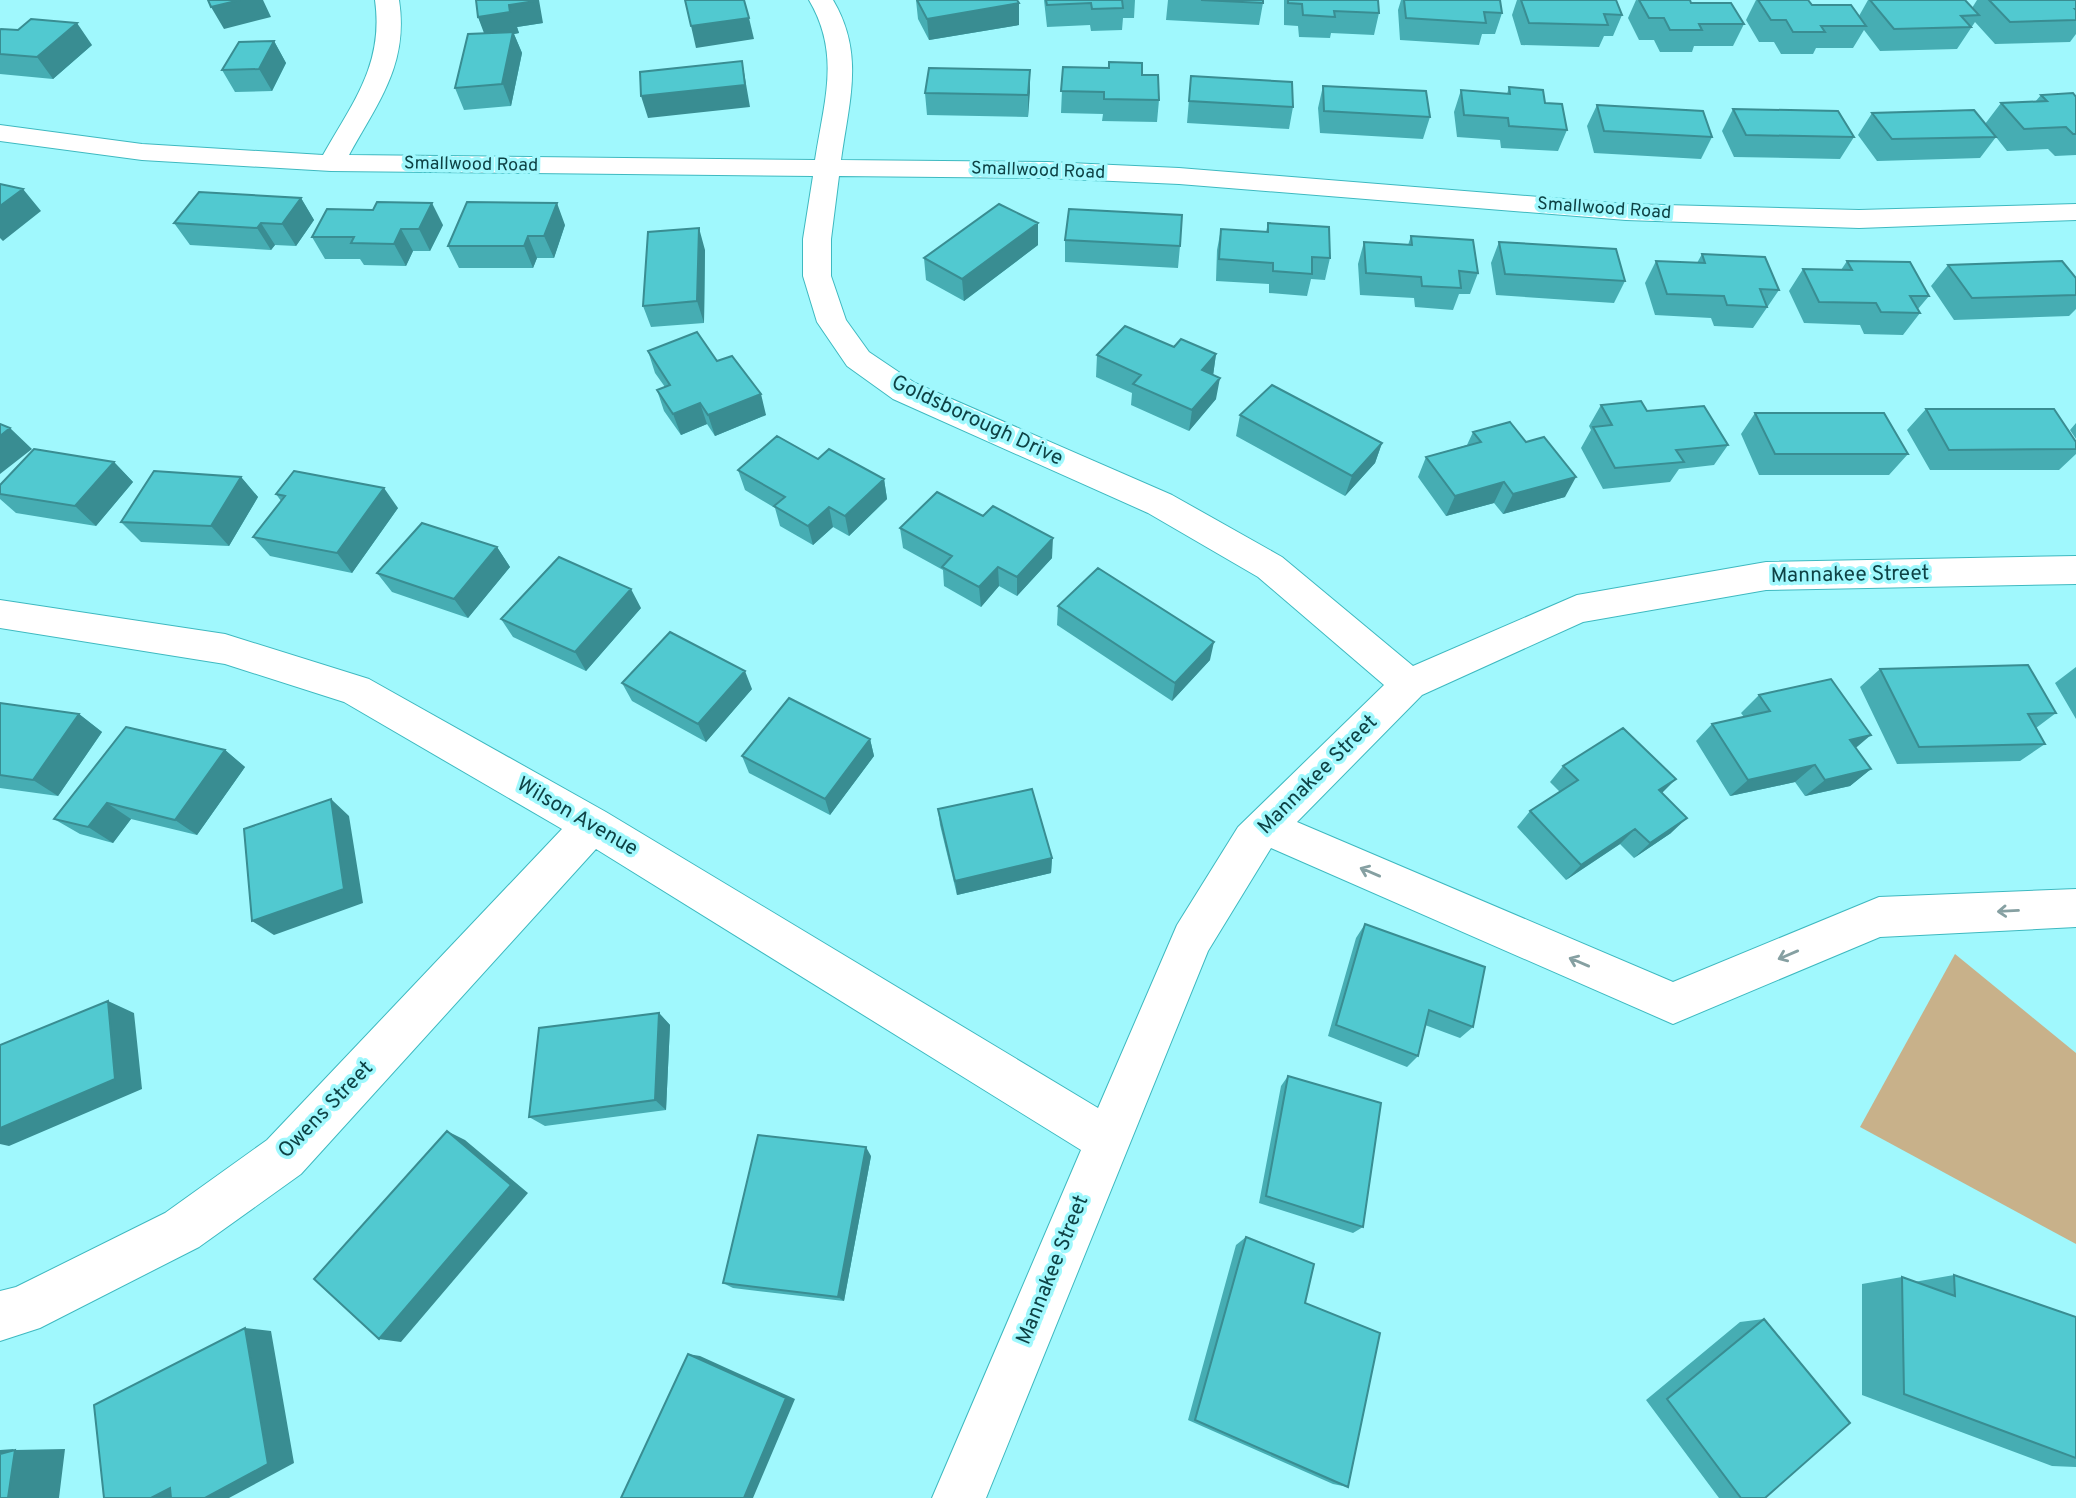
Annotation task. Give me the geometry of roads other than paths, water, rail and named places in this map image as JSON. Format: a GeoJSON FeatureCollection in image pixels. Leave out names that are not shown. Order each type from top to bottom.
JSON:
{"type":"FeatureCollection","features":[{"type":"Feature","properties":{"kind":"street"},"geometry":{"type":"LineString","coordinates":[[331,163],[381,75],[391,27],[387,0]]}},
{"type":"Feature","properties":{"kind":"street","name":"Goldsborough Drive"},"geometry":{"type":"LineString","coordinates":[[821,0],[834,22],[842,62],[817,239],[817,276],[832,322],[858,359],[904,391],[1160,505],[1270,567],[1409,684]]}},
{"type":"Feature","properties":{"kind":"street","name":"Smallwood Road"},"geometry":{"type":"LineString","coordinates":[[0,133],[142,152],[331,163],[1047,170],[1179,176],[1640,212],[1859,219],[2076,212]]}},
{"type":"Feature","properties":{"kind":"street","name":"Mannakee Street"},"geometry":{"type":"LineString","coordinates":[[958,1498],[1192,939],[1252,840],[1409,684],[1577,609],[1753,578],[2076,570]]}},
{"type":"Feature","properties":{"kind":"street","name":"Wilson Avenue"},"geometry":{"type":"LineString","coordinates":[[0,614],[225,649],[356,690],[592,825],[1107,1140]]}},
{"type":"Feature","properties":{"kind":"street","name":"Owens Street"},"geometry":{"type":"LineString","coordinates":[[0,1316],[22,1310],[182,1230],[284,1157],[592,825]]}},
{"type":"Feature","properties":{"kind":"street"},"geometry":{"type":"LineString","coordinates":[[1266,827],[1673,1003],[1879,917],[2076,908]]}}]}
